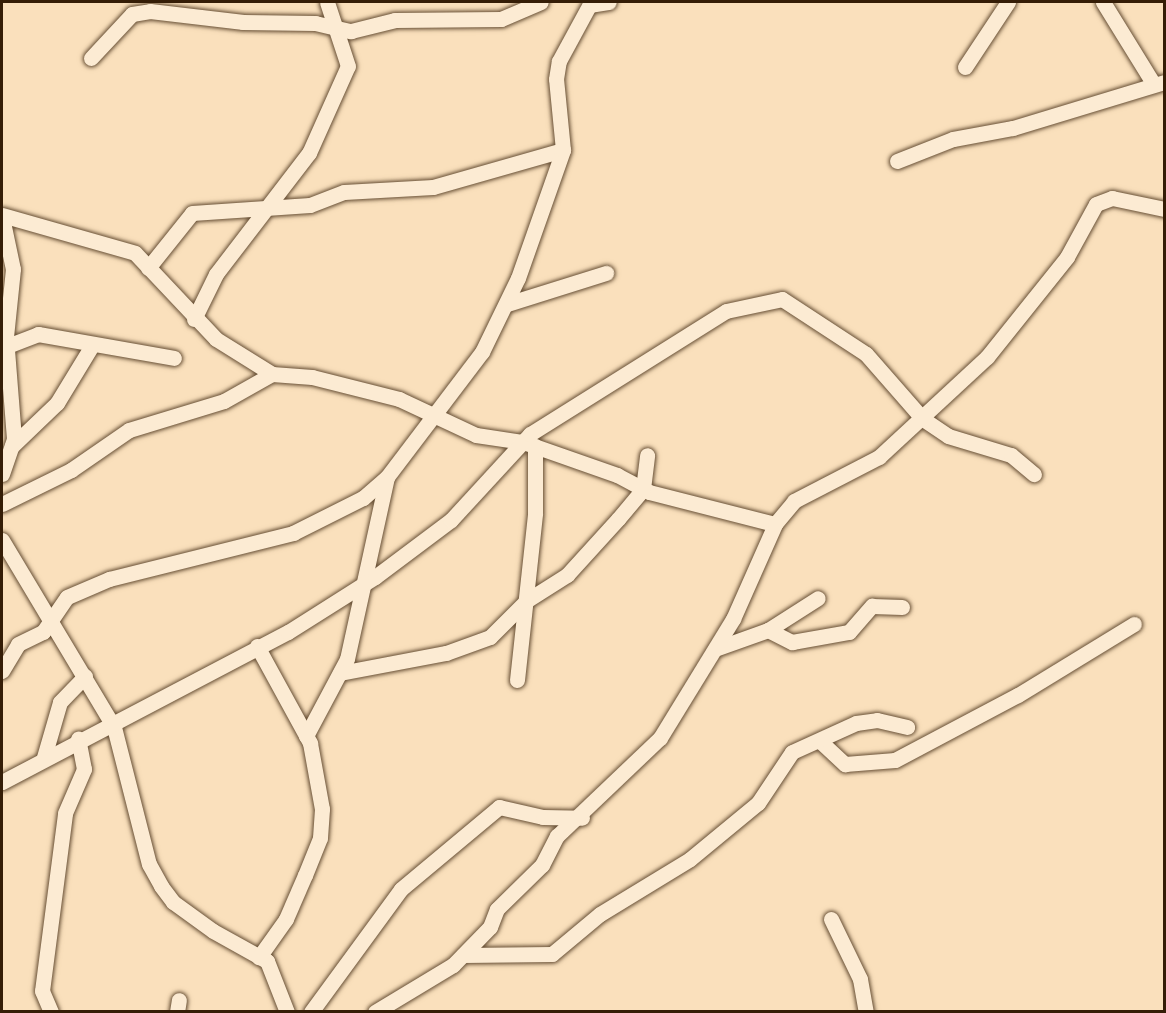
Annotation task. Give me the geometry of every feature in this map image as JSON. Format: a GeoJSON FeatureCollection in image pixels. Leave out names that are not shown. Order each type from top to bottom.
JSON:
{"type":"FeatureCollection","features":[{"type":"Feature","properties":{"kind":"street"},"geometry":{"type":"LineString","coordinates":[[194,319],[216,274],[264,206],[309,153],[348,66],[333,28],[327,2]]}},
{"type":"Feature","properties":{"kind":"street"},"geometry":{"type":"LineString","coordinates":[[91,58],[132,14],[150,11],[351,31],[395,20],[501,19],[541,2]]}},
{"type":"Feature","properties":{"kind":"street"},"geometry":{"type":"LineString","coordinates":[[2,671],[18,644],[43,632],[67,597],[110,579],[293,533],[363,498],[387,477],[431,414],[482,352],[507,304],[563,150],[557,70],[591,3],[609,2]]}},
{"type":"Feature","properties":{"kind":"street"},"geometry":{"type":"LineString","coordinates":[[965,67],[1008,2]]}},
{"type":"Feature","properties":{"kind":"street"},"geometry":{"type":"LineString","coordinates":[[897,161],[953,139],[1013,128],[1159,83],[1103,2]]}},
{"type":"Feature","properties":{"kind":"street"},"geometry":{"type":"LineString","coordinates":[[148,268],[192,213],[264,206],[310,205],[365,189],[433,187],[563,150]]}},
{"type":"Feature","properties":{"kind":"street"},"geometry":{"type":"LineString","coordinates":[[375,1011],[463,955],[490,927],[497,909],[542,865],[557,836],[582,818],[660,738],[751,586],[775,524],[794,501],[879,456],[923,419],[987,357],[1067,257],[1096,204],[1112,198],[1164,209]]}},
{"type":"Feature","properties":{"kind":"street"},"geometry":{"type":"LineString","coordinates":[[2,216],[135,253],[194,319],[272,374],[312,377],[399,399],[476,435],[529,444],[643,489],[775,524]]}},
{"type":"Feature","properties":{"kind":"street"},"geometry":{"type":"LineString","coordinates":[[2,216],[9,232],[4,346],[12,446],[2,474]]}},
{"type":"Feature","properties":{"kind":"street"},"geometry":{"type":"LineString","coordinates":[[507,304],[606,273]]}},
{"type":"Feature","properties":{"kind":"street"},"geometry":{"type":"LineString","coordinates":[[2,782],[44,757],[257,646],[363,583],[451,520],[529,444],[626,369],[726,311],[782,299],[866,354],[923,419],[948,436],[1011,455],[1034,474]]}},
{"type":"Feature","properties":{"kind":"street"},"geometry":{"type":"LineString","coordinates":[[4,346],[38,334],[91,347],[174,358]]}},
{"type":"Feature","properties":{"kind":"street"},"geometry":{"type":"LineString","coordinates":[[12,446],[57,403],[91,347]]}},
{"type":"Feature","properties":{"kind":"street"},"geometry":{"type":"LineString","coordinates":[[2,504],[71,470],[129,430],[224,401],[272,374]]}},
{"type":"Feature","properties":{"kind":"street"},"geometry":{"type":"LineString","coordinates":[[517,680],[526,601],[529,444]]}},
{"type":"Feature","properties":{"kind":"street"},"geometry":{"type":"LineString","coordinates":[[340,673],[472,646],[490,637],[526,601],[567,575],[643,489],[646,455]]}},
{"type":"Feature","properties":{"kind":"street"},"geometry":{"type":"LineString","coordinates":[[306,736],[340,673],[387,477]]}},
{"type":"Feature","properties":{"kind":"street"},"geometry":{"type":"LineString","coordinates":[[2,540],[52,618],[111,722],[125,757],[149,864],[161,886],[173,902],[259,957],[274,974],[287,1011]]}},
{"type":"Feature","properties":{"kind":"street"},"geometry":{"type":"LineString","coordinates":[[715,649],[768,630],[818,598]]}},
{"type":"Feature","properties":{"kind":"street"},"geometry":{"type":"LineString","coordinates":[[768,630],[792,642],[810,640],[849,632],[872,606],[902,607]]}},
{"type":"Feature","properties":{"kind":"street"},"geometry":{"type":"LineString","coordinates":[[820,742],[846,764],[895,760],[1018,695],[1134,624]]}},
{"type":"Feature","properties":{"kind":"street"},"geometry":{"type":"LineString","coordinates":[[257,646],[306,736],[318,774],[320,838],[286,919],[259,957]]}},
{"type":"Feature","properties":{"kind":"street"},"geometry":{"type":"LineString","coordinates":[[44,757],[60,702],[85,676]]}},
{"type":"Feature","properties":{"kind":"street"},"geometry":{"type":"LineString","coordinates":[[463,955],[552,954],[600,914],[690,859],[758,803],[792,752],[820,742],[856,723],[877,720],[907,727]]}},
{"type":"Feature","properties":{"kind":"street"},"geometry":{"type":"LineString","coordinates":[[51,1011],[42,992],[64,813],[84,769],[78,739]]}},
{"type":"Feature","properties":{"kind":"street"},"geometry":{"type":"LineString","coordinates":[[311,1011],[401,890],[499,807],[543,817],[582,818]]}},
{"type":"Feature","properties":{"kind":"street"},"geometry":{"type":"LineString","coordinates":[[831,920],[860,979],[866,1011]]}}]}
